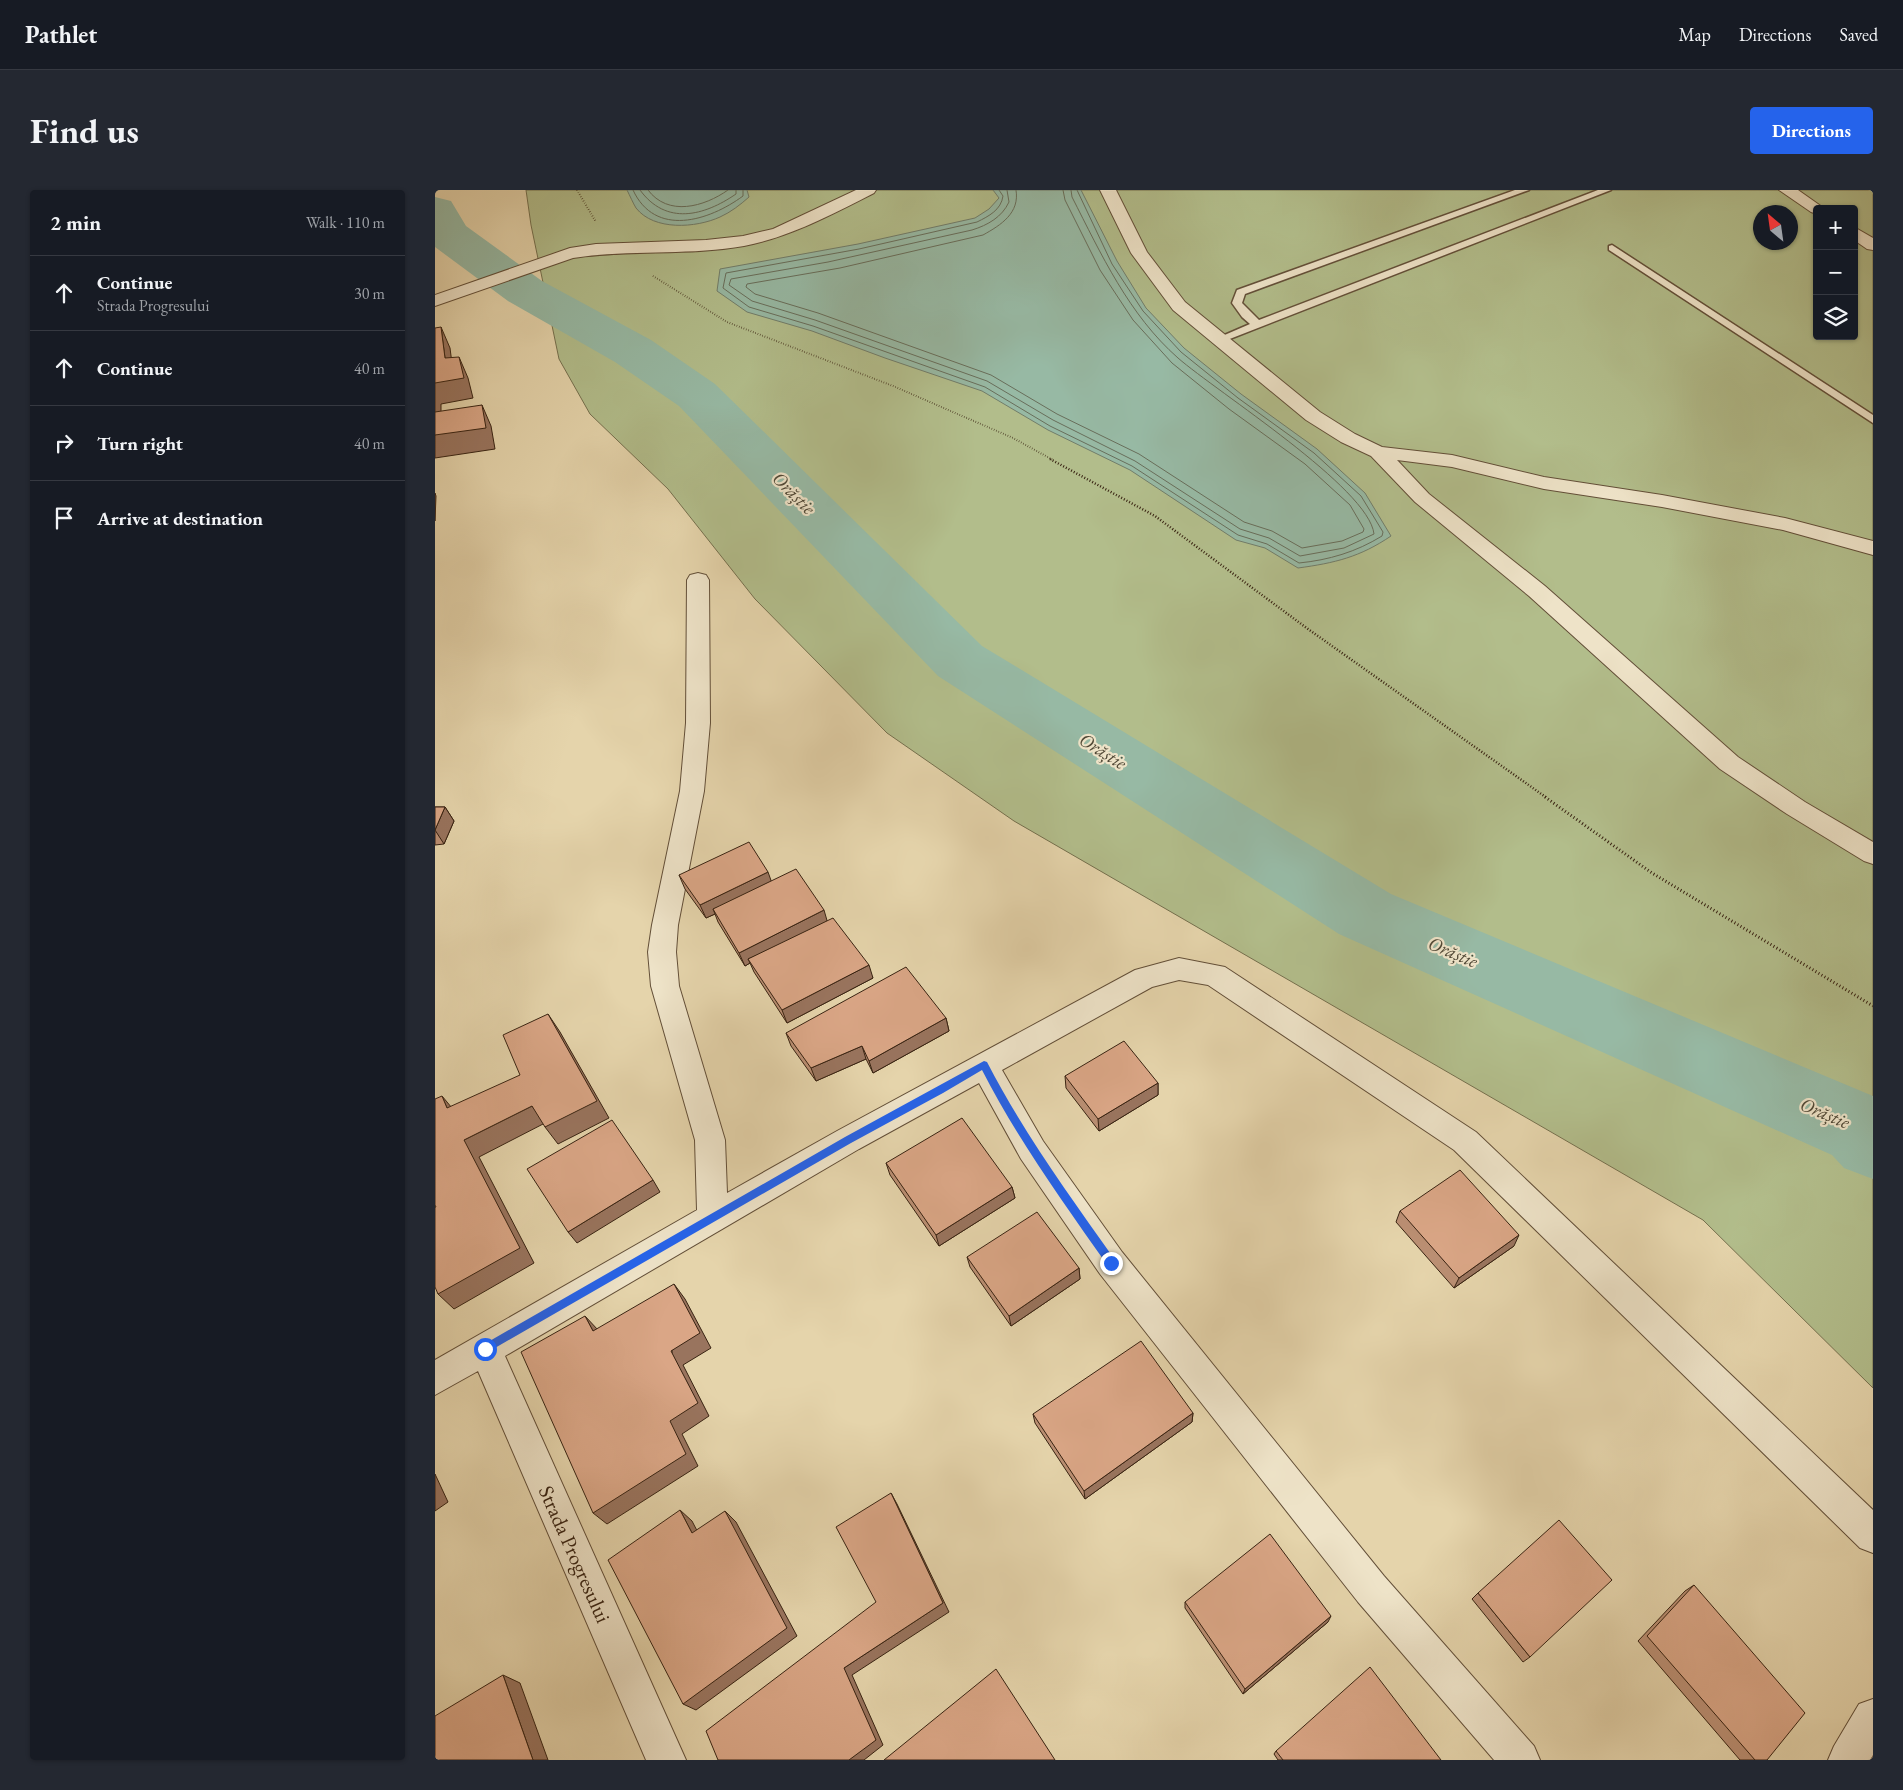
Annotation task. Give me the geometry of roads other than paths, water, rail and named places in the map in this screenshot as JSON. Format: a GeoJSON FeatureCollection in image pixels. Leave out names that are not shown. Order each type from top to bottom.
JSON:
{"type":"FeatureCollection","features":[{"type":"Feature","properties":{"kind":"street"},"geometry":{"type":"LineString","coordinates":[[435,301],[570,253],[618,248],[706,245],[743,241],[779,232],[868,190]]}},
{"type":"Feature","properties":{"kind":"street"},"geometry":{"type":"LineString","coordinates":[[1107,190],[1139,253],[1179,306],[1218,340],[1313,416],[1349,438],[1378,452],[1452,461],[1544,483],[1662,501],[1785,524],[1873,548]]}},
{"type":"Feature","properties":{"kind":"street"},"geometry":{"type":"LineString","coordinates":[[1787,190],[1813,206]]}},
{"type":"Feature","properties":{"kind":"street"},"geometry":{"type":"LineString","coordinates":[[1858,235],[1873,245]]}},
{"type":"Feature","properties":{"kind":"street"},"geometry":{"type":"LineString","coordinates":[[1378,452],[1422,498],[1537,592],[1729,763],[1796,808],[1873,854]]}},
{"type":"Feature","properties":{"kind":"street"},"geometry":{"type":"LineString","coordinates":[[698,580],[697,723],[692,791],[665,925],[662,952],[665,986],[671,1012],[709,1140],[713,1217]]}},
{"type":"Feature","properties":{"kind":"street"},"geometry":{"type":"LineString","coordinates":[[435,1378],[713,1217],[984,1065],[1145,978],[1179,969],[1215,975],[1465,1141],[1873,1535]]}},
{"type":"Feature","properties":{"kind":"street"},"geometry":{"type":"LineString","coordinates":[[984,1065],[1002,1100],[1032,1150],[1111,1263],[1371,1589],[1520,1760]]}},
{"type":"Feature","properties":{"kind":"street","name":"Strada Progresului"},"geometry":{"type":"LineString","coordinates":[[485,1349],[666,1760]]}},
{"type":"Feature","properties":{"kind":"street"},"geometry":{"type":"LineString","coordinates":[[1848,1760],[1873,1718]]}},
{"type":"Feature","properties":{"kind":"lane"},"geometry":{"type":"LineString","coordinates":[[1257,324],[1246,315],[1237,303],[1241,292],[1524,190]]}},
{"type":"Feature","properties":{"kind":"lane"},"geometry":{"type":"LineString","coordinates":[[1218,340],[1606,190]]}},
{"type":"Feature","properties":{"kind":"lane"},"geometry":{"type":"LineString","coordinates":[[1612,248],[1873,420]]}},
{"type":"Feature","properties":{"kind":"water"},"geometry":{"type":"Polygon","coordinates":[[[627,190],[747,190],[749,197],[728,213],[710,221],[676,225],[653,221],[644,215],[636,208],[627,190]]]}},
{"type":"Feature","properties":{"kind":"water"},"geometry":{"type":"Polygon","coordinates":[[[993,190],[1081,190],[1117,261],[1146,308],[1184,348],[1241,394],[1317,449],[1365,493],[1391,536],[1369,549],[1347,558],[1298,568],[1265,548],[1236,540],[1130,470],[1048,430],[982,391],[812,331],[747,312],[717,291],[720,269],[858,244],[975,218],[989,209],[999,198],[993,190]]]}},
{"type":"Feature","properties":{"kind":"waterway","name":"Orăștie"},"geometry":{"type":"LineString","coordinates":[[435,210],[447,234],[525,291],[633,351],[697,395],[960,661],[1365,914],[1861,1129],[1873,1142]]}}]}
